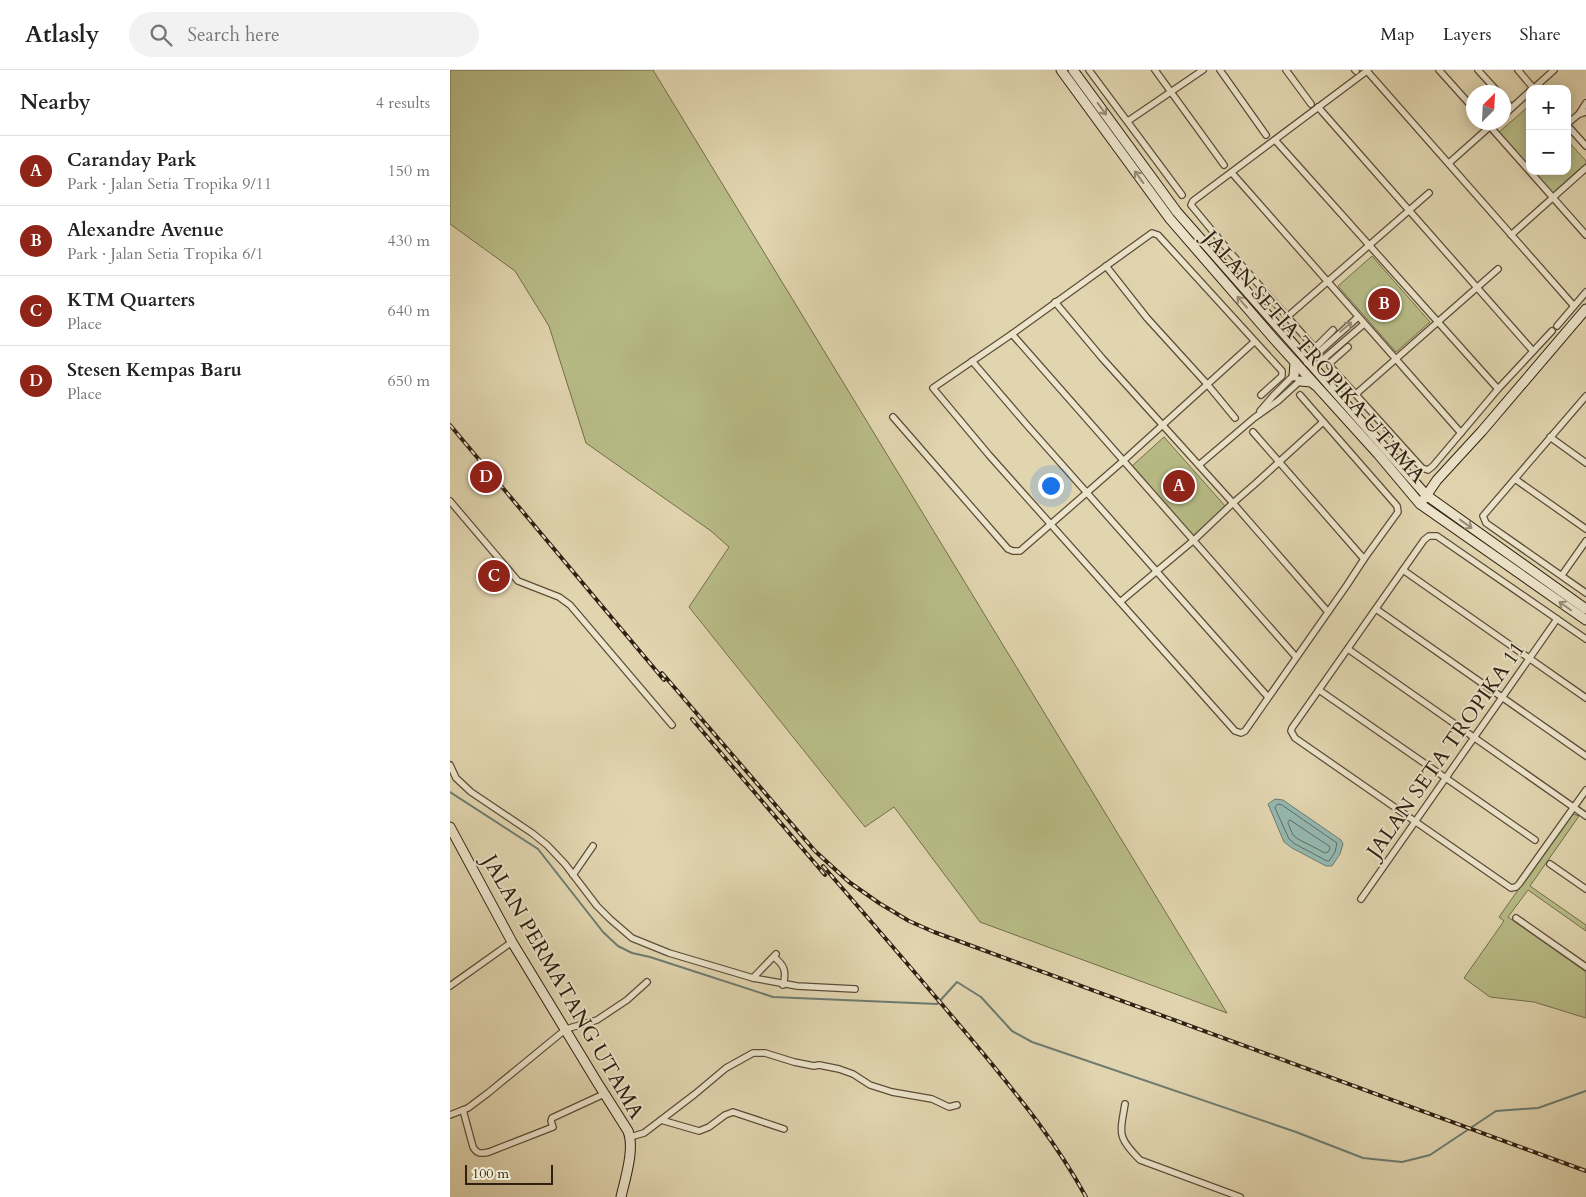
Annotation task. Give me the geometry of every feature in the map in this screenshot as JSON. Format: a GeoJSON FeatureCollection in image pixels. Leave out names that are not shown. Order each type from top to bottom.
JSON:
{"type":"FeatureCollection","features":[{"type":"Feature","properties":{"kind":"main road","name":"JALAN SETIA TROPIKA UTAMA"},"geometry":{"type":"LineString","coordinates":[[1061,70],[1170,219],[1299,372],[1316,385],[1420,504],[1586,620]]}},
{"type":"Feature","properties":{"kind":"main road","name":"JALAN SETIA TROPIKA UTAMA"},"geometry":{"type":"LineString","coordinates":[[1073,70],[1177,212],[1426,495],[1586,609]]}},
{"type":"Feature","properties":{"kind":"main road"},"geometry":{"type":"LineString","coordinates":[[1420,504],[1438,480],[1586,309]]}},
{"type":"Feature","properties":{"kind":"main road"},"geometry":{"type":"LineString","coordinates":[[1413,480],[1421,483],[1438,480]]}},
{"type":"Feature","properties":{"kind":"main road","name":"JALAN PERMATANG UTAMA"},"geometry":{"type":"LineString","coordinates":[[450,827],[454,844],[628,1131],[630,1153],[621,1197]]}},
{"type":"Feature","properties":{"kind":"street"},"geometry":{"type":"LineString","coordinates":[[1089,70],[1182,195]]}},
{"type":"Feature","properties":{"kind":"street"},"geometry":{"type":"LineString","coordinates":[[1154,70],[1224,165]]}},
{"type":"Feature","properties":{"kind":"street"},"geometry":{"type":"LineString","coordinates":[[1128,121],[1203,70]]}},
{"type":"Feature","properties":{"kind":"street"},"geometry":{"type":"LineString","coordinates":[[1220,70],[1266,135]]}},
{"type":"Feature","properties":{"kind":"street"},"geometry":{"type":"LineString","coordinates":[[1286,70],[1311,104]]}},
{"type":"Feature","properties":{"kind":"street"},"geometry":{"type":"LineString","coordinates":[[1333,330],[1315,347],[1287,318],[1192,208],[1193,202],[1367,70],[1574,306]]}},
{"type":"Feature","properties":{"kind":"street"},"geometry":{"type":"LineString","coordinates":[[1439,70],[1466,100]]}},
{"type":"Feature","properties":{"kind":"street"},"geometry":{"type":"LineString","coordinates":[[1478,70],[1492,85]]}},
{"type":"Feature","properties":{"kind":"street"},"geometry":{"type":"LineString","coordinates":[[1518,70],[1530,85]]}},
{"type":"Feature","properties":{"kind":"street"},"geometry":{"type":"LineString","coordinates":[[1537,85],[1554,70]]}},
{"type":"Feature","properties":{"kind":"street"},"geometry":{"type":"LineString","coordinates":[[1511,108],[1526,95]]}},
{"type":"Feature","properties":{"kind":"street"},"geometry":{"type":"LineString","coordinates":[[1571,121],[1579,114],[1586,103]]}},
{"type":"Feature","properties":{"kind":"street"},"geometry":{"type":"LineString","coordinates":[[1318,107],[1533,351]]}},
{"type":"Feature","properties":{"kind":"street"},"geometry":{"type":"LineString","coordinates":[[1579,114],[1586,112]]}},
{"type":"Feature","properties":{"kind":"street"},"geometry":{"type":"LineString","coordinates":[[1571,129],[1586,146]]}},
{"type":"Feature","properties":{"kind":"street"},"geometry":{"type":"LineString","coordinates":[[1449,163],[1483,130]]}},
{"type":"Feature","properties":{"kind":"street"},"geometry":{"type":"LineString","coordinates":[[1493,130],[1586,235]]}},
{"type":"Feature","properties":{"kind":"street"},"geometry":{"type":"LineString","coordinates":[[1275,140],[1498,389]]}},
{"type":"Feature","properties":{"kind":"street"},"geometry":{"type":"LineString","coordinates":[[1512,235],[1586,168]]}},
{"type":"Feature","properties":{"kind":"street"},"geometry":{"type":"LineString","coordinates":[[1232,173],[1461,433]]}},
{"type":"Feature","properties":{"kind":"street"},"geometry":{"type":"LineString","coordinates":[[1287,318],[1429,193]]}},
{"type":"Feature","properties":{"kind":"street"},"geometry":{"type":"LineString","coordinates":[[1261,395],[1283,373],[1158,236],[1152,233],[1012,334],[932,388],[1051,525],[1235,731],[1241,733],[1245,730],[1398,512],[1397,506],[1300,395]]}},
{"type":"Feature","properties":{"kind":"street"},"geometry":{"type":"LineString","coordinates":[[1106,266],[1147,318],[1236,418]]}},
{"type":"Feature","properties":{"kind":"street"},"geometry":{"type":"LineString","coordinates":[[1356,394],[1498,269]]}},
{"type":"Feature","properties":{"kind":"street"},"geometry":{"type":"LineString","coordinates":[[1348,348],[1330,365],[1422,468],[1428,470],[1586,292]]}},
{"type":"Feature","properties":{"kind":"street"},"geometry":{"type":"LineString","coordinates":[[1055,302],[1162,426],[1233,503],[1328,612]]}},
{"type":"Feature","properties":{"kind":"street"},"geometry":{"type":"LineString","coordinates":[[1311,364],[1328,343],[1358,317]]}},
{"type":"Feature","properties":{"kind":"street"},"geometry":{"type":"LineString","coordinates":[[1254,418],[1273,396],[1299,372],[1334,350],[1364,324]]}},
{"type":"Feature","properties":{"kind":"street"},"geometry":{"type":"LineString","coordinates":[[1012,334],[1296,657]]}},
{"type":"Feature","properties":{"kind":"street"},"geometry":{"type":"LineString","coordinates":[[893,418],[1008,549],[1013,551],[1020,550],[1124,461],[1254,342]]}},
{"type":"Feature","properties":{"kind":"street"},"geometry":{"type":"LineString","coordinates":[[1328,343],[1334,350]]}},
{"type":"Feature","properties":{"kind":"street"},"geometry":{"type":"LineString","coordinates":[[972,361],[1086,493],[1268,697]]}},
{"type":"Feature","properties":{"kind":"street"},"geometry":{"type":"LineString","coordinates":[[1199,465],[1254,418],[1292,389],[1299,372]]}},
{"type":"Feature","properties":{"kind":"street"},"geometry":{"type":"LineString","coordinates":[[1287,383],[1292,389]]}},
{"type":"Feature","properties":{"kind":"street"},"geometry":{"type":"LineString","coordinates":[[1585,399],[1483,516],[1486,523],[1586,593]]}},
{"type":"Feature","properties":{"kind":"street"},"geometry":{"type":"LineString","coordinates":[[1120,602],[1194,540],[1323,422]]}},
{"type":"Feature","properties":{"kind":"street"},"geometry":{"type":"LineString","coordinates":[[1253,432],[1364,558]]}},
{"type":"Feature","properties":{"kind":"street"},"geometry":{"type":"LineString","coordinates":[[1550,437],[1586,463]]}},
{"type":"Feature","properties":{"kind":"street"},"geometry":{"type":"LineString","coordinates":[[1515,479],[1586,529]]}},
{"type":"Feature","properties":{"kind":"street"},"geometry":{"type":"LineString","coordinates":[[450,501],[518,582],[559,597],[570,605],[672,724]]}},
{"type":"Feature","properties":{"kind":"street"},"geometry":{"type":"LineString","coordinates":[[1586,639],[1437,536],[1429,536],[1424,540],[1292,728],[1295,738],[1511,888],[1519,884],[1586,790]]}},
{"type":"Feature","properties":{"kind":"street"},"geometry":{"type":"LineString","coordinates":[[1562,575],[1586,541]]}},
{"type":"Feature","properties":{"kind":"street"},"geometry":{"type":"LineString","coordinates":[[1403,570],[1586,698]]}},
{"type":"Feature","properties":{"kind":"street"},"geometry":{"type":"LineString","coordinates":[[1376,609],[1586,756]]}},
{"type":"Feature","properties":{"kind":"street","name":"JALAN SETA TROPIKA 11"},"geometry":{"type":"LineString","coordinates":[[1362,899],[1557,619]]}},
{"type":"Feature","properties":{"kind":"street"},"geometry":{"type":"LineString","coordinates":[[1348,649],[1586,816]]}},
{"type":"Feature","properties":{"kind":"street"},"geometry":{"type":"LineString","coordinates":[[1319,690],[1535,840]]}},
{"type":"Feature","properties":{"kind":"street"},"geometry":{"type":"LineString","coordinates":[[450,765],[453,780],[547,845],[603,913],[632,938],[669,953],[783,985],[855,988]]}},
{"type":"Feature","properties":{"kind":"street"},"geometry":{"type":"LineString","coordinates":[[573,875],[593,846]]}},
{"type":"Feature","properties":{"kind":"street"},"geometry":{"type":"LineString","coordinates":[[1550,864],[1586,889]]}},
{"type":"Feature","properties":{"kind":"street"},"geometry":{"type":"LineString","coordinates":[[1516,918],[1586,967]]}},
{"type":"Feature","properties":{"kind":"street"},"geometry":{"type":"LineString","coordinates":[[450,986],[512,942]]}},
{"type":"Feature","properties":{"kind":"street"},"geometry":{"type":"LineString","coordinates":[[753,978],[775,955],[785,970],[786,976],[783,985]]}},
{"type":"Feature","properties":{"kind":"street"},"geometry":{"type":"LineString","coordinates":[[450,1115],[463,1110],[488,1093],[566,1029],[597,1020],[628,1000],[647,982]]}},
{"type":"Feature","properties":{"kind":"street"},"geometry":{"type":"LineString","coordinates":[[630,1138],[640,1135],[661,1120],[726,1068],[742,1058],[760,1053],[794,1062],[839,1069],[853,1074],[870,1085],[887,1091],[932,1099],[949,1108],[957,1106]]}},
{"type":"Feature","properties":{"kind":"street"},"geometry":{"type":"LineString","coordinates":[[463,1110],[473,1148],[480,1154],[553,1127],[552,1118],[604,1094]]}},
{"type":"Feature","properties":{"kind":"street"},"geometry":{"type":"LineString","coordinates":[[1125,1104],[1120,1130],[1130,1150],[1140,1160],[1240,1197]]}},
{"type":"Feature","properties":{"kind":"street"},"geometry":{"type":"LineString","coordinates":[[661,1120],[699,1131],[733,1112],[784,1129]]}},
{"type":"Feature","properties":{"kind":"green space"},"geometry":{"type":"Polygon","coordinates":[[[450,70],[653,70],[1227,1013],[980,922],[894,807],[865,827],[689,607],[729,547],[711,531],[586,443],[549,326],[515,271],[450,224],[450,70]]]}},
{"type":"Feature","properties":{"kind":"green space"},"geometry":{"type":"Polygon","coordinates":[[[1526,108],[1526,164],[1498,133],[1501,130],[1511,130],[1511,122],[1526,108]]]}},
{"type":"Feature","properties":{"kind":"green space"},"geometry":{"type":"Polygon","coordinates":[[[1571,144],[1586,161],[1586,165],[1552,194],[1535,175],[1571,175],[1571,144]]]}},
{"type":"Feature","properties":{"kind":"green space"},"geometry":{"type":"Polygon","coordinates":[[[1372,256],[1430,322],[1396,352],[1338,286],[1372,256]]]}},
{"type":"Feature","properties":{"kind":"green space"},"geometry":{"type":"Polygon","coordinates":[[[1164,437],[1226,507],[1193,536],[1132,466],[1164,437]]]}},
{"type":"Feature","properties":{"kind":"green space"},"geometry":{"type":"Polygon","coordinates":[[[1573,814],[1579,816],[1530,886],[1586,925],[1586,931],[1528,890],[1508,917],[1586,972],[1586,1018],[1534,1002],[1490,997],[1464,978],[1504,921],[1499,917],[1573,814]]]}},
{"type":"Feature","properties":{"kind":"water"},"geometry":{"type":"Polygon","coordinates":[[[1275,799],[1283,800],[1341,840],[1343,844],[1340,854],[1332,866],[1326,866],[1284,842],[1268,804],[1275,799]]]}},
{"type":"Feature","properties":{"kind":"waterway"},"geometry":{"type":"LineString","coordinates":[[450,792],[538,849],[603,932],[618,946],[632,953],[650,957],[773,997],[937,1004],[957,982],[981,997],[1012,1031],[1032,1042],[1296,1132],[1363,1158],[1402,1162],[1430,1155],[1496,1111],[1538,1108],[1586,1091]]}},
{"type":"Feature","properties":{"kind":"railway"},"geometry":{"type":"LineString","coordinates":[[450,425],[664,680]]}},
{"type":"Feature","properties":{"kind":"railway"},"geometry":{"type":"LineString","coordinates":[[662,673],[815,851],[849,882],[909,921],[934,932],[1586,1171]]}},
{"type":"Feature","properties":{"kind":"railway"},"geometry":{"type":"LineString","coordinates":[[692,719],[825,875]]}},
{"type":"Feature","properties":{"kind":"railway"},"geometry":{"type":"LineString","coordinates":[[823,866],[958,1023],[1021,1101],[1062,1156],[1086,1197]]}},
{"type":"Feature","properties":{"kind":"place","name":"Alexandre Avenue"},"geometry":{"type":"Point","coordinates":[1384,304]}},
{"type":"Feature","properties":{"kind":"place","name":"Stesen Kempas Baru"},"geometry":{"type":"Point","coordinates":[486,477]}},
{"type":"Feature","properties":{"kind":"place","name":"Caranday Park"},"geometry":{"type":"Point","coordinates":[1179,486]}},
{"type":"Feature","properties":{"kind":"place","name":"KTM Quarters"},"geometry":{"type":"Point","coordinates":[494,576]}}]}
